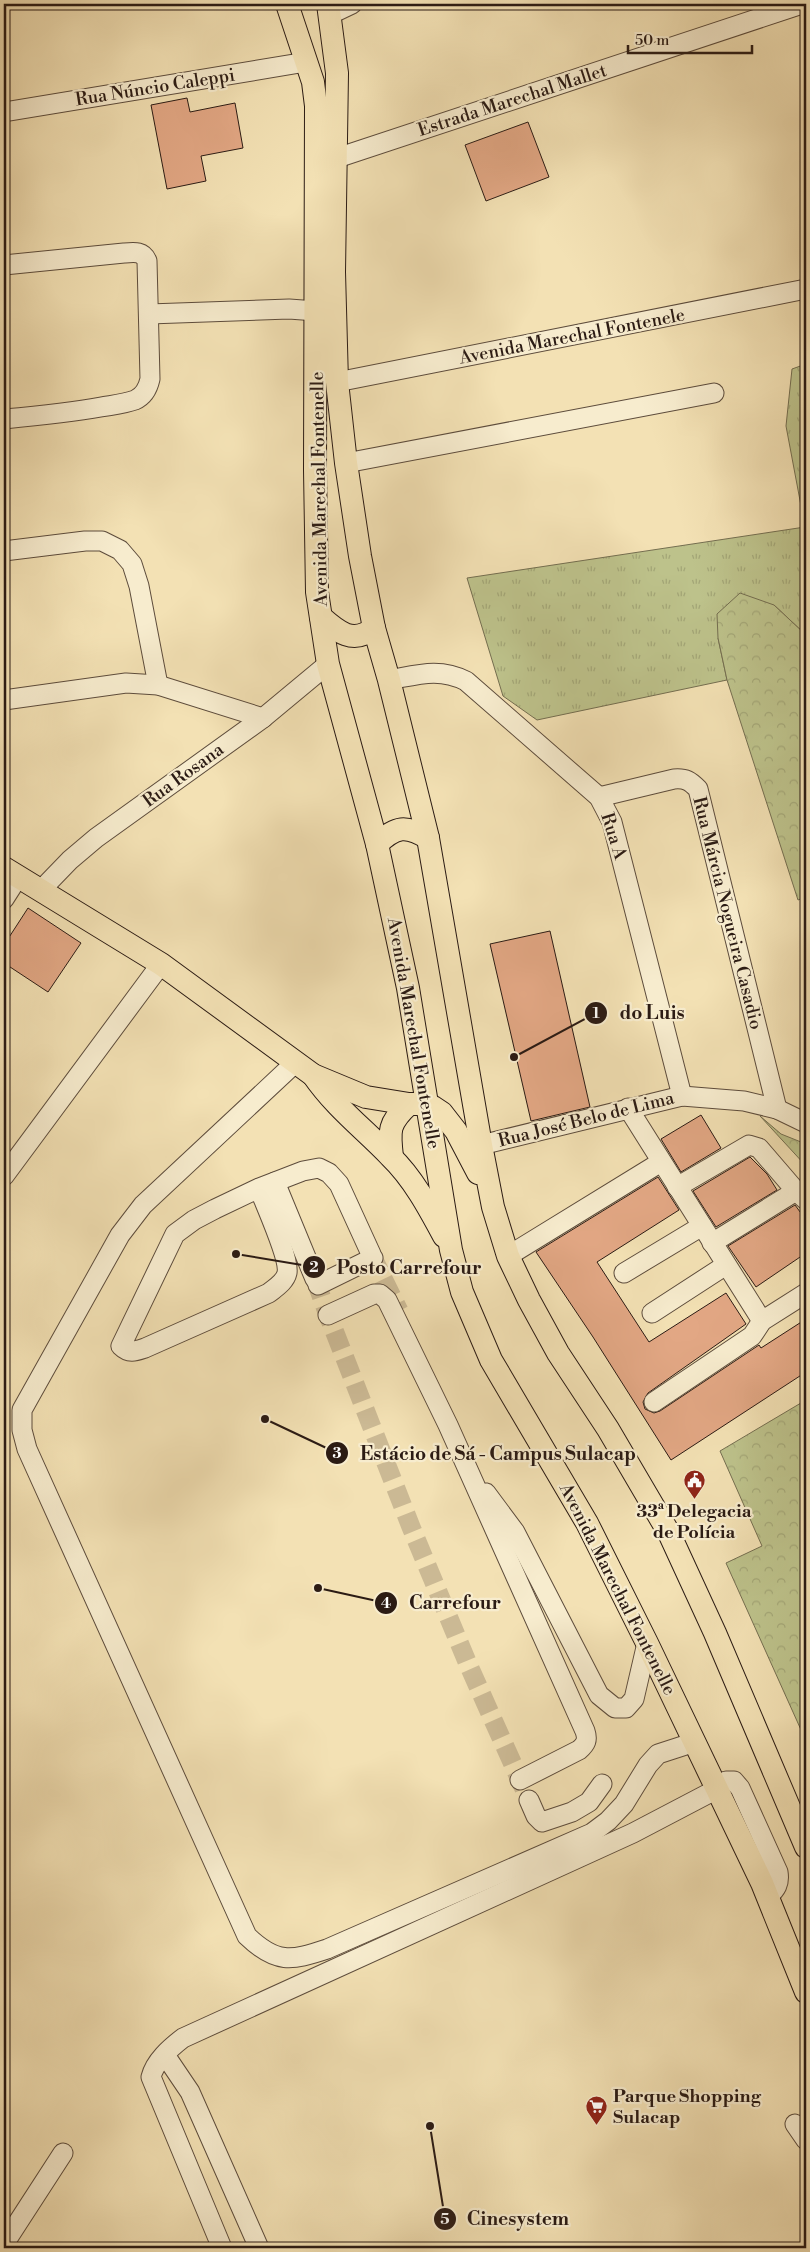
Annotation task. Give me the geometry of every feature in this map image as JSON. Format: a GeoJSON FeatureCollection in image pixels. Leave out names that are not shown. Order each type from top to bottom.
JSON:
{"type":"FeatureCollection","features":[{"type":"Feature","properties":{"kind":"main road","name":"Avenida Marechal Fontenelle"},"geometry":{"type":"LineString","coordinates":[[287,4],[313,82],[316,106],[315,470],[317,592],[328,664],[377,844],[406,978],[418,1104],[451,1250],[462,1292],[491,1360],[588,1523],[717,1788],[804,1979]]}},
{"type":"Feature","properties":{"kind":"main road","name":"Avenida Marechal Fontenelle"},"geometry":{"type":"LineString","coordinates":[[325,7],[337,73],[334,272],[337,382],[346,463],[361,564],[374,628],[389,680],[428,838],[493,1207],[508,1256],[529,1300],[558,1353],[612,1436],[669,1533],[715,1633],[806,1847]]}},
{"type":"Feature","properties":{"kind":"main road"},"geometry":{"type":"LineString","coordinates":[[321,617],[335,629],[347,635],[365,635],[374,628]]}},
{"type":"Feature","properties":{"kind":"main road"},"geometry":{"type":"LineString","coordinates":[[377,844],[387,835],[399,829],[408,828],[428,838]]}},
{"type":"Feature","properties":{"kind":"main road"},"geometry":{"type":"LineString","coordinates":[[11,872],[161,964],[305,1068],[366,1097],[418,1104],[442,1113],[466,1148],[493,1207]]}},
{"type":"Feature","properties":{"kind":"main road"},"geometry":{"type":"LineString","coordinates":[[305,1068],[338,1106],[392,1158],[413,1184],[432,1212],[451,1250]]}},
{"type":"Feature","properties":{"kind":"main road"},"geometry":{"type":"LineString","coordinates":[[392,1158],[390,1137],[394,1118],[418,1104]]}},
{"type":"Feature","properties":{"kind":"street"},"geometry":{"type":"LineString","coordinates":[[325,7],[352,4]]}},
{"type":"Feature","properties":{"kind":"street","name":"Estrada Marechal Mallet"},"geometry":{"type":"LineString","coordinates":[[337,158],[802,4]]}},
{"type":"Feature","properties":{"kind":"street","name":"Rua Núncio Caleppi"},"geometry":{"type":"LineString","coordinates":[[4,112],[306,62]]}},
{"type":"Feature","properties":{"kind":"street"},"geometry":{"type":"LineString","coordinates":[[4,265],[140,252],[148,261],[150,379],[144,393],[136,399],[122,404],[73,412],[4,419]]}},
{"type":"Feature","properties":{"kind":"street","name":"Avenida Marechal Fontenele"},"geometry":{"type":"LineString","coordinates":[[337,382],[806,289]]}},
{"type":"Feature","properties":{"kind":"street"},"geometry":{"type":"LineString","coordinates":[[149,314],[289,309],[316,311]]}},
{"type":"Feature","properties":{"kind":"street"},"geometry":{"type":"LineString","coordinates":[[346,463],[714,393]]}},
{"type":"Feature","properties":{"kind":"street"},"geometry":{"type":"LineString","coordinates":[[4,551],[84,541],[102,541],[120,550],[132,564],[139,586],[158,685]]}},
{"type":"Feature","properties":{"kind":"street","name":"Rua Rosana"},"geometry":{"type":"LineString","coordinates":[[41,890],[70,860],[103,833],[263,718],[328,664]]}},
{"type":"Feature","properties":{"kind":"street","name":"Rua A"},"geometry":{"type":"LineString","coordinates":[[389,680],[430,672],[453,674],[466,681],[599,797],[612,822],[682,1096]]}},
{"type":"Feature","properties":{"kind":"street"},"geometry":{"type":"LineString","coordinates":[[4,700],[126,683],[158,685],[263,718]]}},
{"type":"Feature","properties":{"kind":"street","name":"Rua Márcia Nogueira Casadio"},"geometry":{"type":"LineString","coordinates":[[599,797],[684,778],[698,789],[777,1109]]}},
{"type":"Feature","properties":{"kind":"street"},"geometry":{"type":"LineString","coordinates":[[4,899],[11,872]]}},
{"type":"Feature","properties":{"kind":"street"},"geometry":{"type":"LineString","coordinates":[[4,1176],[161,964]]}},
{"type":"Feature","properties":{"kind":"street"},"geometry":{"type":"LineString","coordinates":[[305,1068],[137,1213],[120,1235],[22,1410],[22,1430],[27,1449],[248,1936],[261,1949],[278,1956],[295,1959],[327,1949],[460,1889],[576,1841],[592,1833],[608,1821],[624,1804],[648,1765],[658,1754],[694,1742]]}},
{"type":"Feature","properties":{"kind":"street","name":"Rua José Belo de Lima"},"geometry":{"type":"LineString","coordinates":[[481,1145],[682,1096],[744,1100],[777,1109],[806,1123]]}},
{"type":"Feature","properties":{"kind":"street"},"geometry":{"type":"LineString","coordinates":[[628,1108],[762,1321]]}},
{"type":"Feature","properties":{"kind":"street"},"geometry":{"type":"LineString","coordinates":[[677,1187],[749,1146],[754,1146],[759,1148],[801,1195],[712,1243]]}},
{"type":"Feature","properties":{"kind":"street"},"geometry":{"type":"LineString","coordinates":[[508,1256],[661,1162]]}},
{"type":"Feature","properties":{"kind":"street"},"geometry":{"type":"LineString","coordinates":[[267,1185],[286,1260],[287,1274],[282,1283],[269,1293],[145,1348],[132,1352],[126,1351],[121,1346],[175,1234],[194,1220],[267,1185],[303,1171],[319,1168],[329,1173],[339,1184],[372,1256],[317,1282],[267,1185]]}},
{"type":"Feature","properties":{"kind":"street"},"geometry":{"type":"LineString","coordinates":[[624,1273],[702,1226]]}},
{"type":"Feature","properties":{"kind":"street"},"geometry":{"type":"LineString","coordinates":[[652,1312],[726,1265]]}},
{"type":"Feature","properties":{"kind":"street"},"geometry":{"type":"LineString","coordinates":[[654,1402],[752,1336],[762,1321],[806,1292]]}},
{"type":"Feature","properties":{"kind":"street"},"geometry":{"type":"LineString","coordinates":[[328,1315],[374,1294],[380,1294],[386,1300],[448,1425],[585,1731],[587,1737],[585,1744],[579,1750],[520,1780]]}},
{"type":"Feature","properties":{"kind":"street"},"geometry":{"type":"LineString","coordinates":[[478,1477],[487,1495],[515,1532],[599,1695],[615,1708],[626,1708],[634,1699],[647,1643]]}},
{"type":"Feature","properties":{"kind":"street"},"geometry":{"type":"LineString","coordinates":[[529,1800],[536,1816],[542,1822],[552,1821],[589,1802],[602,1784]]}},
{"type":"Feature","properties":{"kind":"street"},"geometry":{"type":"LineString","coordinates":[[222,2248],[150,2077],[153,2067],[171,2047],[183,2038],[633,1833],[717,1788]]}},
{"type":"Feature","properties":{"kind":"street"},"geometry":{"type":"LineString","coordinates":[[165,2055],[190,2092],[259,2248]]}},
{"type":"Feature","properties":{"kind":"street"},"geometry":{"type":"LineString","coordinates":[[795,2124],[806,2140]]}},
{"type":"Feature","properties":{"kind":"street"},"geometry":{"type":"LineString","coordinates":[[4,2244],[63,2153]]}},
{"type":"Feature","properties":{"kind":"green space"},"geometry":{"type":"Polygon","coordinates":[[[806,364],[806,635],[774,605],[718,638],[727,680],[537,720],[503,696],[467,578],[805,527],[786,426],[792,369],[806,364]]]}},
{"type":"Feature","properties":{"kind":"green space"},"geometry":{"type":"Polygon","coordinates":[[[740,593],[774,605],[806,635],[806,897],[798,900],[727,680],[718,638],[717,614],[740,593]]]}},
{"type":"Feature","properties":{"kind":"green space"},"geometry":{"type":"Polygon","coordinates":[[[760,1116],[781,1134],[806,1144],[806,1166],[760,1116]]]}},
{"type":"Feature","properties":{"kind":"green space"},"geometry":{"type":"Polygon","coordinates":[[[806,1400],[806,1741],[726,1563],[762,1546],[720,1451],[806,1400]]]}},
{"type":"Feature","properties":{"kind":"building"},"geometry":{"type":"Polygon","coordinates":[[[187,98],[190,112],[235,103],[243,148],[201,156],[206,181],[167,189],[151,105],[187,98]]]}},
{"type":"Feature","properties":{"kind":"building"},"geometry":{"type":"Polygon","coordinates":[[[528,122],[549,177],[486,201],[465,145],[528,122]]]}},
{"type":"Feature","properties":{"kind":"building"},"geometry":{"type":"Polygon","coordinates":[[[28,908],[81,943],[48,992],[4,963],[4,945],[28,908]]]}},
{"type":"Feature","properties":{"kind":"building"},"geometry":{"type":"Polygon","coordinates":[[[550,931],[590,1107],[531,1121],[490,944],[550,931]]]}},
{"type":"Feature","properties":{"kind":"building"},"geometry":{"type":"Polygon","coordinates":[[[701,1115],[721,1148],[681,1172],[661,1139],[701,1115]]]}},
{"type":"Feature","properties":{"kind":"building"},"geometry":{"type":"Polygon","coordinates":[[[750,1157],[767,1174],[777,1190],[716,1227],[693,1191],[750,1157]]]}},
{"type":"Feature","properties":{"kind":"building"},"geometry":{"type":"Polygon","coordinates":[[[658,1177],[679,1210],[597,1262],[649,1342],[726,1293],[746,1324],[648,1393],[643,1402],[645,1409],[654,1413],[660,1411],[759,1345],[761,1348],[806,1319],[806,1372],[671,1460],[593,1337],[536,1252],[658,1177]]]}},
{"type":"Feature","properties":{"kind":"building"},"geometry":{"type":"Polygon","coordinates":[[[795,1205],[806,1220],[806,1253],[756,1287],[728,1246],[795,1205]]]}},
{"type":"Feature","properties":{"kind":"tunnel"},"geometry":{"type":"LineString","coordinates":[[371,1254],[399,1311]]}},
{"type":"Feature","properties":{"kind":"tunnel"},"geometry":{"type":"LineString","coordinates":[[315,1279],[411,1527],[468,1664],[529,1800]]}},
{"type":"Feature","properties":{"kind":"place","name":"do Luis"},"geometry":{"type":"Point","coordinates":[514,1057]}},
{"type":"Feature","properties":{"kind":"place","name":"Posto Carrefour"},"geometry":{"type":"Point","coordinates":[236,1254]}},
{"type":"Feature","properties":{"kind":"place","name":"Estácio de Sá - Campus Sulacap"},"geometry":{"type":"Point","coordinates":[265,1419]}},
{"type":"Feature","properties":{"kind":"place","name":"33ª Delegacia de Polícia"},"geometry":{"type":"Point","coordinates":[694,1500]}},
{"type":"Feature","properties":{"kind":"place","name":"Carrefour"},"geometry":{"type":"Point","coordinates":[318,1588]}},
{"type":"Feature","properties":{"kind":"place","name":"Parque Shopping Sulacap"},"geometry":{"type":"Point","coordinates":[597,2125]}},
{"type":"Feature","properties":{"kind":"place","name":"Cinesystem"},"geometry":{"type":"Point","coordinates":[430,2126]}}]}
